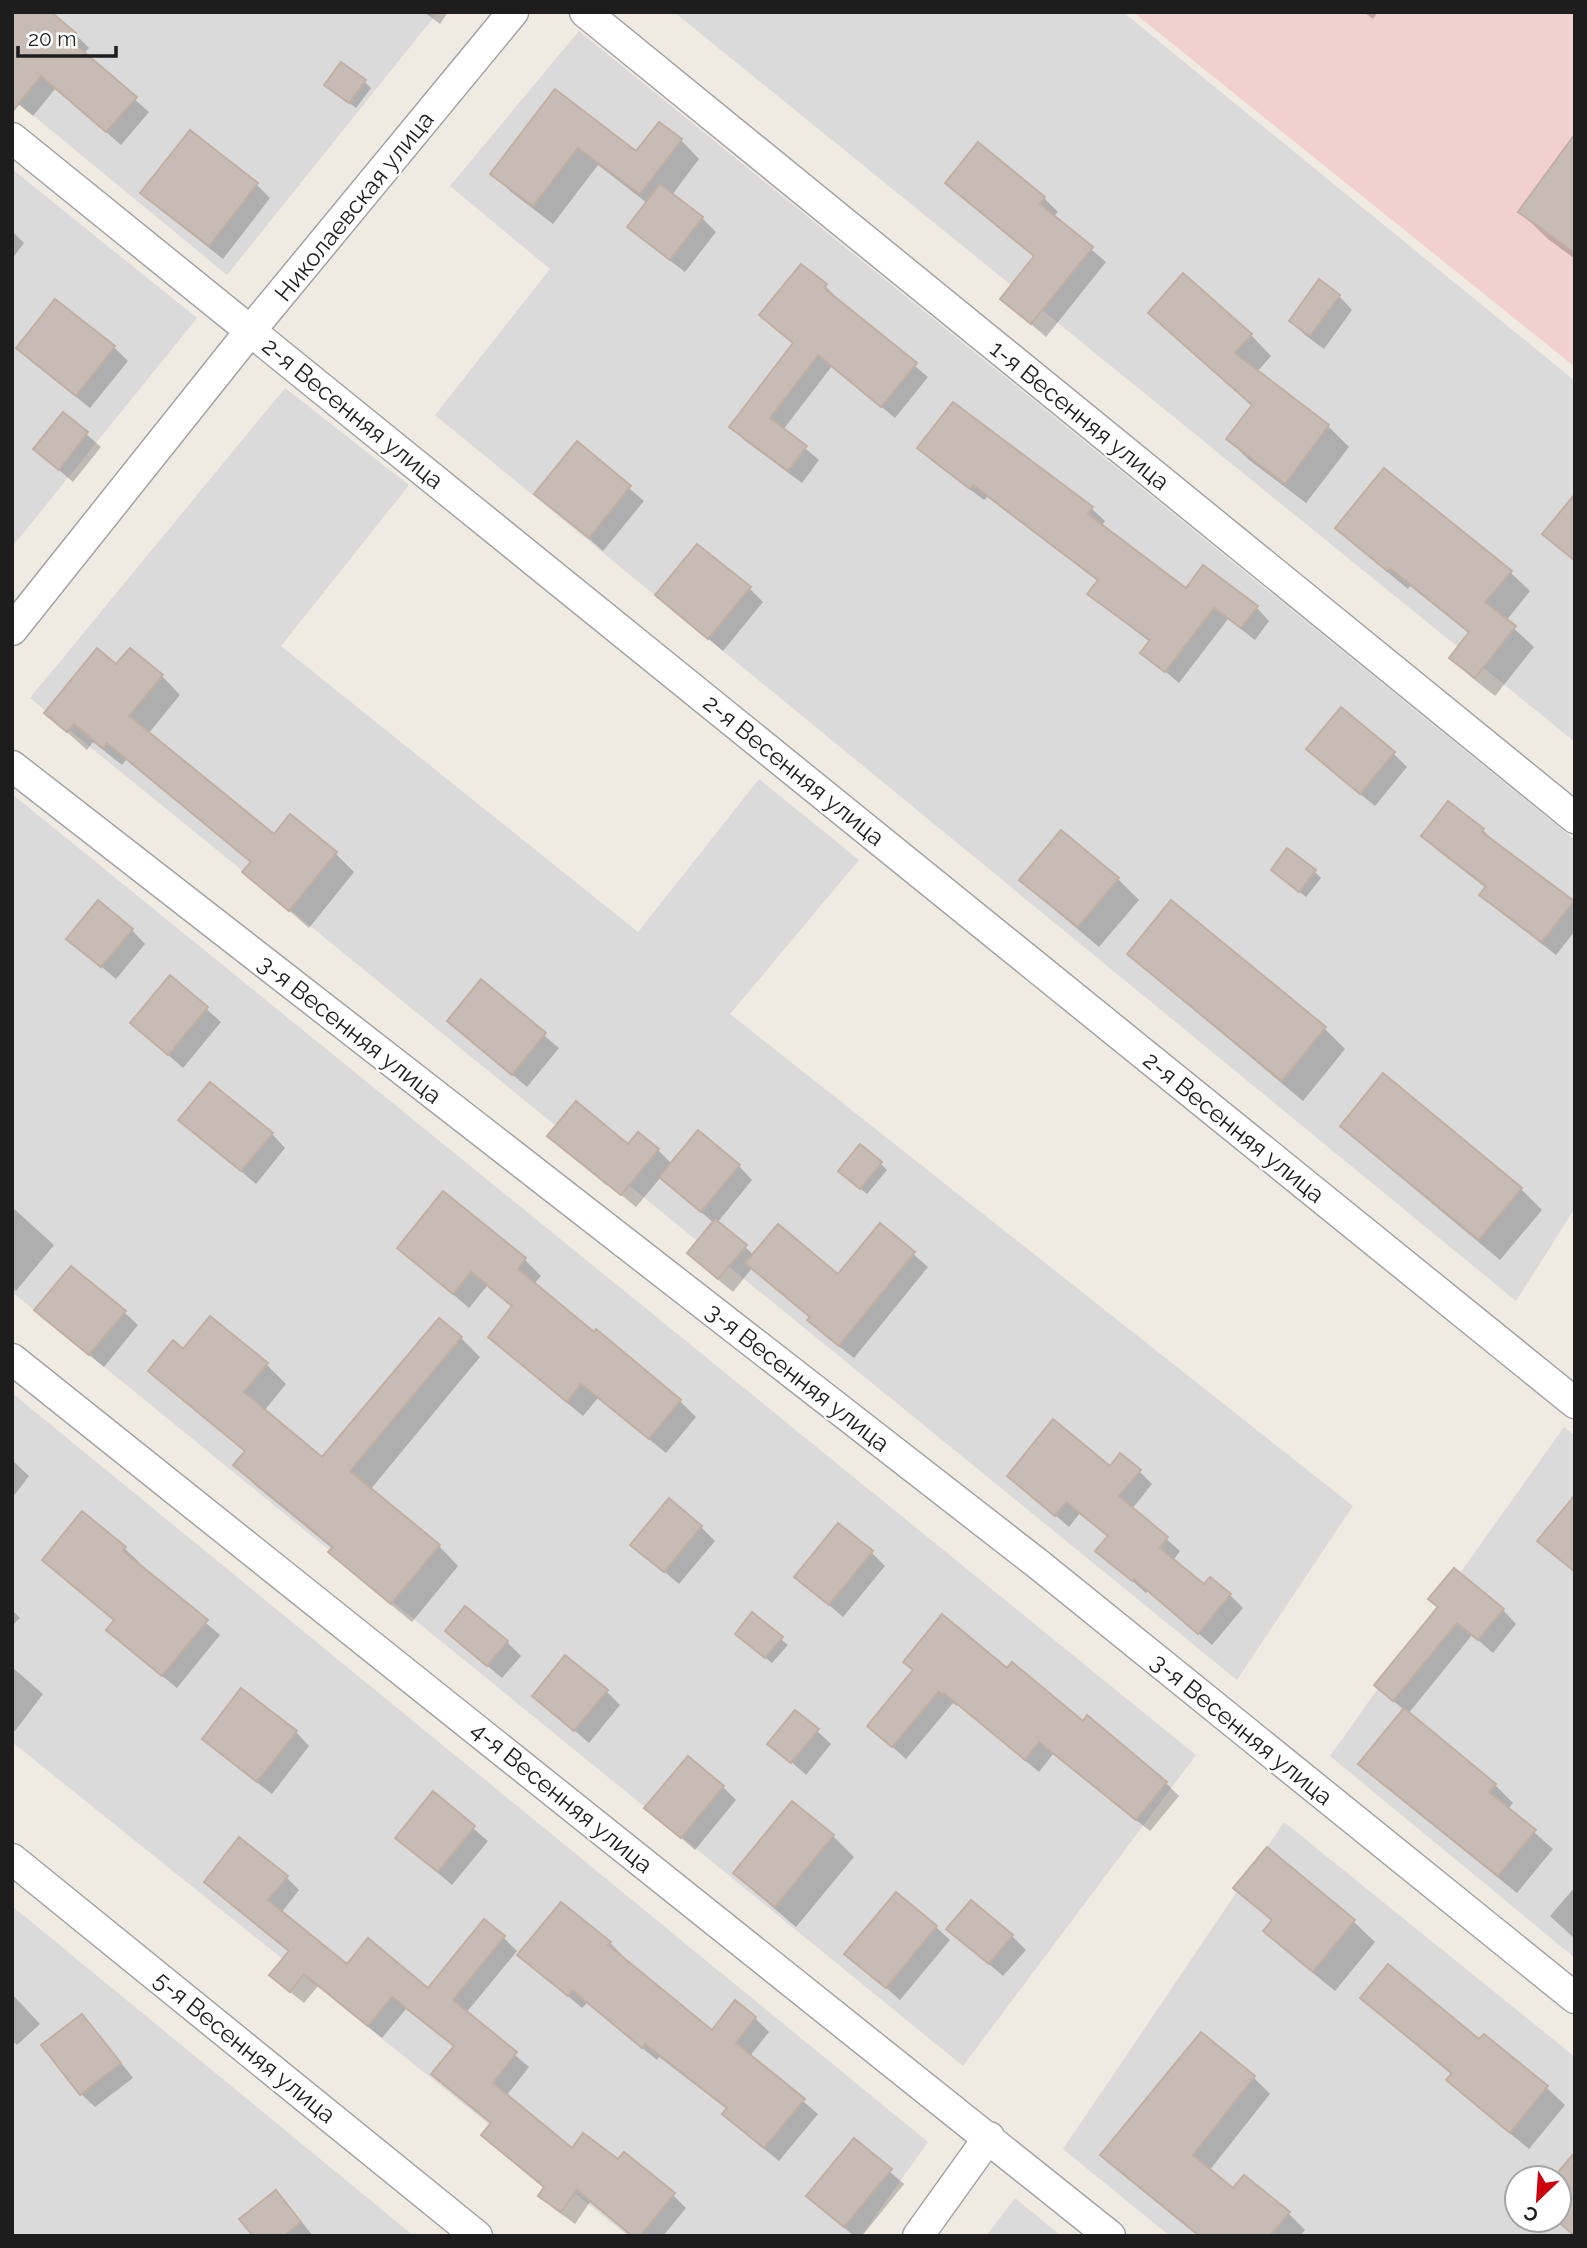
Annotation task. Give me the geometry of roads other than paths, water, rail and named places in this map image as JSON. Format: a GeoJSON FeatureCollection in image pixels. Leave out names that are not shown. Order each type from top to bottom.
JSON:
{"type":"FeatureCollection","features":[{"type":"Feature","properties":{"kind":"street","name":"Николаевская улица"},"geometry":{"type":"LineString","coordinates":[[12,630],[251,330],[513,12]]}},
{"type":"Feature","properties":{"kind":"street","name":"1-я Весенняя улица"},"geometry":{"type":"LineString","coordinates":[[585,12],[1575,818]]}},
{"type":"Feature","properties":{"kind":"street","name":"2-я Весенняя улица"},"geometry":{"type":"LineString","coordinates":[[12,138],[1575,1403]]}},
{"type":"Feature","properties":{"kind":"street","name":"3-я Весенняя улица"},"geometry":{"type":"LineString","coordinates":[[12,766],[1038,1564],[1575,1998]]}},
{"type":"Feature","properties":{"kind":"street","name":"4-я Весенняя улица"},"geometry":{"type":"LineString","coordinates":[[12,1359],[1110,2236]]}},
{"type":"Feature","properties":{"kind":"street","name":"5-я Весенняя улица"},"geometry":{"type":"LineString","coordinates":[[12,1859],[477,2236]]}},
{"type":"Feature","properties":{"kind":"street"},"geometry":{"type":"LineString","coordinates":[[918,2236],[989,2137]]}}]}
